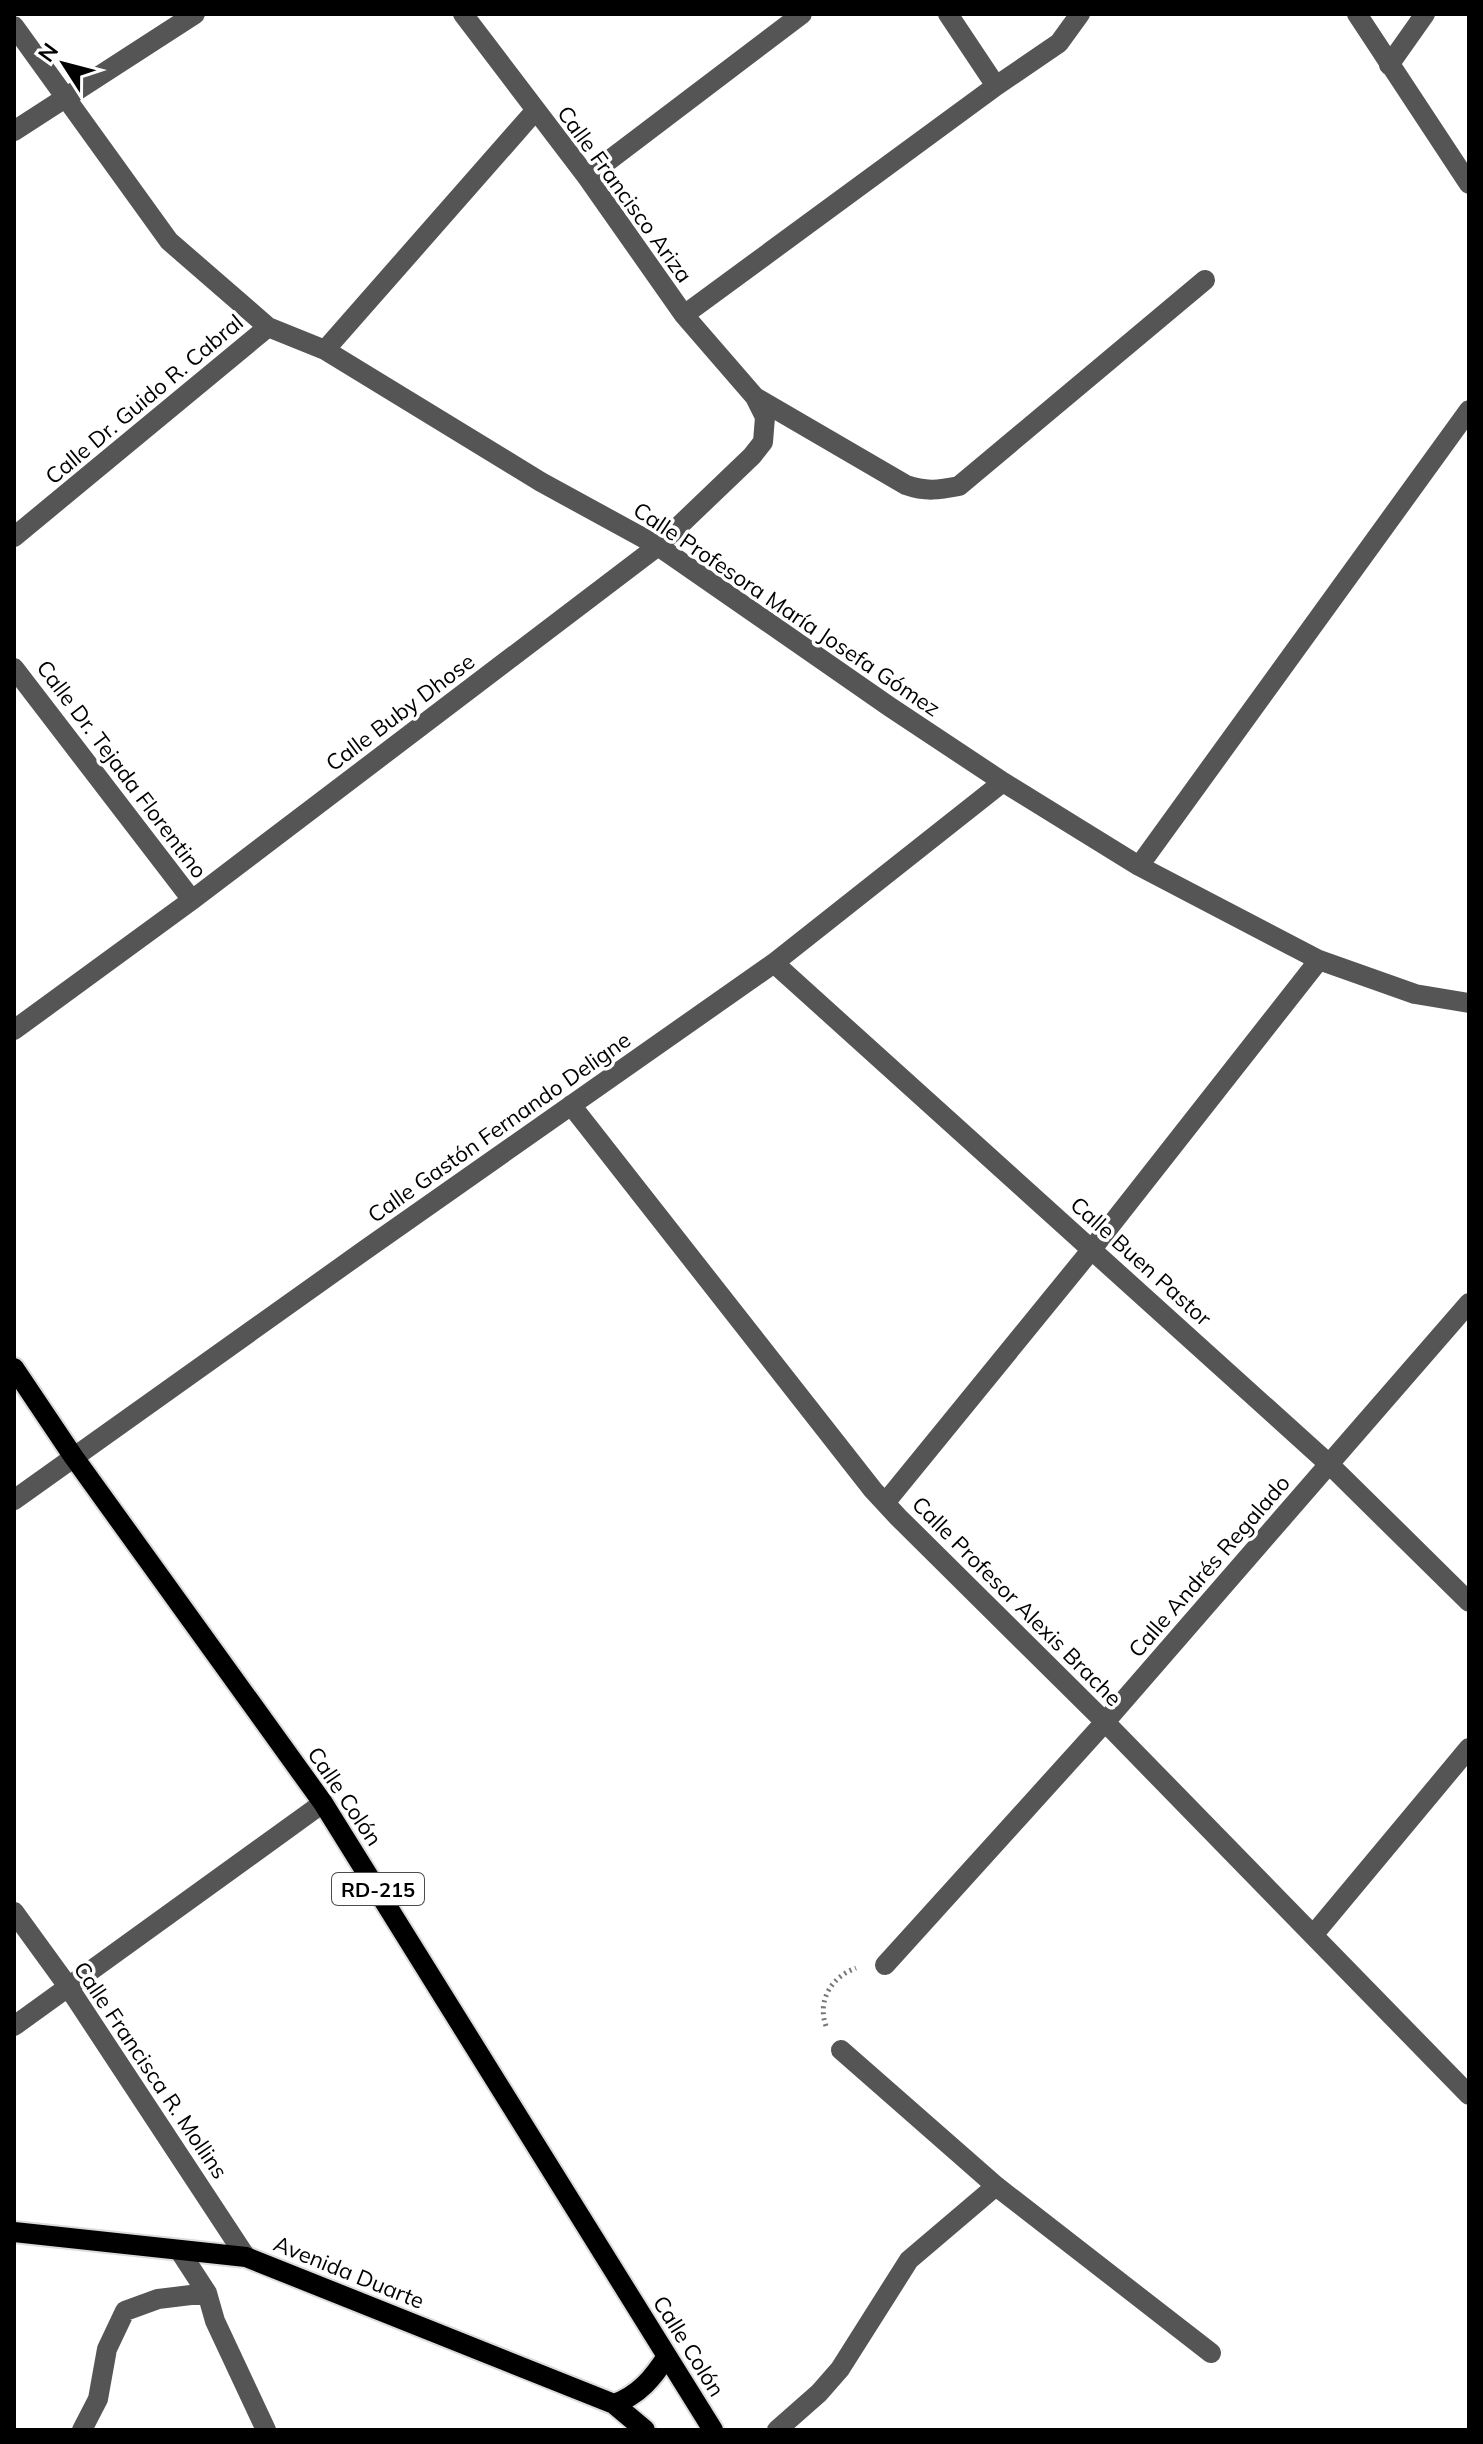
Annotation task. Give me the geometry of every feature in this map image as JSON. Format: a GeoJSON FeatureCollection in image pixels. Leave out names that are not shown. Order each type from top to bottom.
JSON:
{"type":"FeatureCollection","features":[{"type":"Feature","properties":{"kind":"main road","name":"Calle Colón"},"geometry":{"type":"LineString","coordinates":[[14,1368],[73,1456],[323,1803],[713,2430]]}},
{"type":"Feature","properties":{"kind":"main road","name":"Avenida Duarte"},"geometry":{"type":"LineString","coordinates":[[14,2232],[246,2257],[614,2404],[645,2430]]}},
{"type":"Feature","properties":{"kind":"main road"},"geometry":{"type":"LineString","coordinates":[[614,2404],[642,2388],[667,2356]]}},
{"type":"Feature","properties":{"kind":"street"},"geometry":{"type":"LineString","coordinates":[[14,131],[195,14]]}},
{"type":"Feature","properties":{"kind":"street","name":"Calle Francisco Ariza"},"geometry":{"type":"LineString","coordinates":[[463,14],[587,177],[684,315],[755,397]]}},
{"type":"Feature","properties":{"kind":"street"},"geometry":{"type":"LineString","coordinates":[[587,177],[801,14]]}},
{"type":"Feature","properties":{"kind":"street"},"geometry":{"type":"LineString","coordinates":[[948,14],[996,86]]}},
{"type":"Feature","properties":{"kind":"street"},"geometry":{"type":"LineString","coordinates":[[684,315],[1059,43],[1080,14]]}},
{"type":"Feature","properties":{"kind":"street"},"geometry":{"type":"LineString","coordinates":[[1357,14],[1469,184]]}},
{"type":"Feature","properties":{"kind":"street"},"geometry":{"type":"LineString","coordinates":[[1389,65],[1425,14]]}},
{"type":"Feature","properties":{"kind":"street","name":"Calle Profesora María Josefa Gómez"},"geometry":{"type":"LineString","coordinates":[[14,26],[169,241],[268,327],[325,350],[541,482],[658,546],[890,707],[1139,866],[1319,960],[1415,994],[1469,1003]]}},
{"type":"Feature","properties":{"kind":"street"},"geometry":{"type":"LineString","coordinates":[[325,350],[535,111]]}},
{"type":"Feature","properties":{"kind":"street"},"geometry":{"type":"LineString","coordinates":[[755,397],[906,485],[936,491],[959,486],[1205,280]]}},
{"type":"Feature","properties":{"kind":"street","name":"Calle Dr. Guido R. Cabral"},"geometry":{"type":"LineString","coordinates":[[14,537],[268,327]]}},
{"type":"Feature","properties":{"kind":"street","name":"Calle Buby Dhose"},"geometry":{"type":"LineString","coordinates":[[14,1030],[192,900],[658,546],[763,442],[765,417],[755,397]]}},
{"type":"Feature","properties":{"kind":"street"},"geometry":{"type":"LineString","coordinates":[[1139,866],[1469,410]]}},
{"type":"Feature","properties":{"kind":"street","name":"Calle Dr. Tejada Florentino"},"geometry":{"type":"LineString","coordinates":[[14,668],[192,900]]}},
{"type":"Feature","properties":{"kind":"street","name":"Calle Gastón Fernando Deligne"},"geometry":{"type":"LineString","coordinates":[[14,1500],[774,963],[1003,782]]}},
{"type":"Feature","properties":{"kind":"street"},"geometry":{"type":"LineString","coordinates":[[885,1503],[1092,1249],[1319,960]]}},
{"type":"Feature","properties":{"kind":"street","name":"Calle Buen Pastor"},"geometry":{"type":"LineString","coordinates":[[774,963],[1330,1465],[1469,1602]]}},
{"type":"Feature","properties":{"kind":"street","name":"Calle Profesor Alexis Brache"},"geometry":{"type":"LineString","coordinates":[[571,1105],[885,1503],[1105,1722],[1469,2095]]}},
{"type":"Feature","properties":{"kind":"street","name":"Calle Andrés Regalado"},"geometry":{"type":"LineString","coordinates":[[885,1965],[1105,1722],[1469,1303]]}},
{"type":"Feature","properties":{"kind":"street"},"geometry":{"type":"LineString","coordinates":[[1314,1934],[1469,1748]]}},
{"type":"Feature","properties":{"kind":"street"},"geometry":{"type":"LineString","coordinates":[[14,2026],[323,1803]]}},
{"type":"Feature","properties":{"kind":"street","name":"Calle Francisca R. Mollins"},"geometry":{"type":"LineString","coordinates":[[14,1912],[67,1985],[246,2257]]}},
{"type":"Feature","properties":{"kind":"street"},"geometry":{"type":"LineString","coordinates":[[841,2050],[996,2186],[1211,2353]]}},
{"type":"Feature","properties":{"kind":"street"},"geometry":{"type":"LineString","coordinates":[[777,2430],[819,2393],[840,2369],[909,2260],[996,2186]]}},
{"type":"Feature","properties":{"kind":"street"},"geometry":{"type":"LineString","coordinates":[[179,2250],[207,2293],[215,2321],[266,2430]]}},
{"type":"Feature","properties":{"kind":"street"},"geometry":{"type":"LineString","coordinates":[[82,2430],[98,2399],[107,2349],[125,2311],[158,2299],[207,2293]]}},
{"type":"Feature","properties":{"kind":"path"},"geometry":{"type":"LineString","coordinates":[[841,2050],[832,2039],[821,2012],[825,1998],[843,1973],[864,1966],[885,1965]]}}]}
